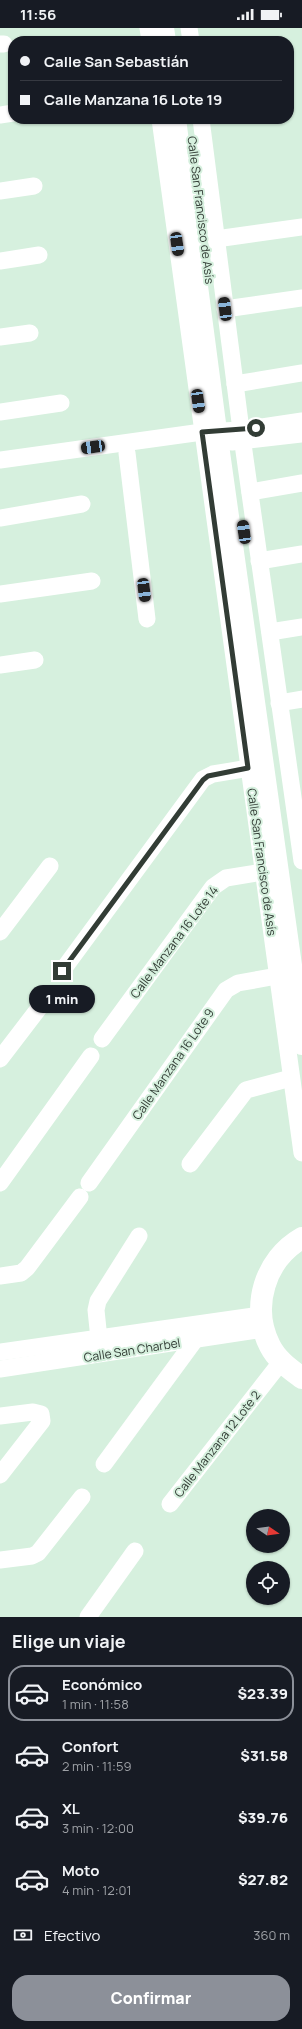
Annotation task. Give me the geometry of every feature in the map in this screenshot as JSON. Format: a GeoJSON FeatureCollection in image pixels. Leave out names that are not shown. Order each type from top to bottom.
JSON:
{"type":"FeatureCollection","features":[{"type":"Feature","properties":{"kind":"main road","name":"Calle San Francisco de Asís"},"geometry":{"type":"LineString","coordinates":[[176,124],[302,943]]}},
{"type":"Feature","properties":{"kind":"main road","name":"Calle San Francisco de Asís"},"geometry":{"type":"LineString","coordinates":[[190,124],[223,437],[302,1044]]}},
{"type":"Feature","properties":{"kind":"main road"},"geometry":{"type":"LineString","coordinates":[[302,1238],[290,1244],[273,1264],[262,1289],[262,1322],[270,1347],[281,1362],[302,1378]]}},
{"type":"Feature","properties":{"kind":"street","name":"Calle San Francisco de Asís"},"geometry":{"type":"LineString","coordinates":[[161,124],[223,437],[248,768],[302,1153]]}},
{"type":"Feature","properties":{"kind":"street","name":"Calle San Francisco de Asís"},"geometry":{"type":"LineString","coordinates":[[202,124],[235,384],[223,437],[250,492],[279,703],[296,773],[301,850]]}},
{"type":"Feature","properties":{"kind":"street"},"geometry":{"type":"LineString","coordinates":[[0,191],[34,186]]}},
{"type":"Feature","properties":{"kind":"street"},"geometry":{"type":"LineString","coordinates":[[216,240],[302,227]]}},
{"type":"Feature","properties":{"kind":"street"},"geometry":{"type":"LineString","coordinates":[[0,261],[39,255]]}},
{"type":"Feature","properties":{"kind":"street"},"geometry":{"type":"LineString","coordinates":[[225,309],[302,298]]}},
{"type":"Feature","properties":{"kind":"street"},"geometry":{"type":"LineString","coordinates":[[0,337],[30,333]]}},
{"type":"Feature","properties":{"kind":"street"},"geometry":{"type":"LineString","coordinates":[[235,384],[302,373]]}},
{"type":"Feature","properties":{"kind":"street"},"geometry":{"type":"LineString","coordinates":[[0,412],[61,402]]}},
{"type":"Feature","properties":{"kind":"street"},"geometry":{"type":"LineString","coordinates":[[0,471],[127,453],[223,437],[302,421]]}},
{"type":"Feature","properties":{"kind":"street"},"geometry":{"type":"LineString","coordinates":[[0,460],[223,437],[302,434]]}},
{"type":"Feature","properties":{"kind":"street"},"geometry":{"type":"LineString","coordinates":[[127,453],[147,619]]}},
{"type":"Feature","properties":{"kind":"street"},"geometry":{"type":"LineString","coordinates":[[250,492],[302,483]]}},
{"type":"Feature","properties":{"kind":"street"},"geometry":{"type":"LineString","coordinates":[[0,518],[82,504]]}},
{"type":"Feature","properties":{"kind":"street"},"geometry":{"type":"LineString","coordinates":[[259,561],[302,554]]}},
{"type":"Feature","properties":{"kind":"street"},"geometry":{"type":"LineString","coordinates":[[0,594],[92,581]]}},
{"type":"Feature","properties":{"kind":"street"},"geometry":{"type":"LineString","coordinates":[[270,632],[302,627]]}},
{"type":"Feature","properties":{"kind":"street"},"geometry":{"type":"LineString","coordinates":[[0,665],[35,660]]}},
{"type":"Feature","properties":{"kind":"street"},"geometry":{"type":"LineString","coordinates":[[279,703],[302,699]]}},
{"type":"Feature","properties":{"kind":"street"},"geometry":{"type":"LineString","coordinates":[[62,971],[203,780],[208,776],[248,768]]}},
{"type":"Feature","properties":{"kind":"street"},"geometry":{"type":"LineString","coordinates":[[0,932],[50,866]]}},
{"type":"Feature","properties":{"kind":"street","name":"Calle Manzana 16 Lote 14"},"geometry":{"type":"LineString","coordinates":[[102,1039],[213,887],[226,878],[263,872]]}},
{"type":"Feature","properties":{"kind":"street","name":"Calle Manzana 16 Lote 9"},"geometry":{"type":"LineString","coordinates":[[0,1276],[21,1273],[27,1268],[226,990],[238,983],[277,976]]}},
{"type":"Feature","properties":{"kind":"street"},"geometry":{"type":"LineString","coordinates":[[0,1059],[49,995]]}},
{"type":"Feature","properties":{"kind":"street"},"geometry":{"type":"LineString","coordinates":[[0,1183],[91,1056]]}},
{"type":"Feature","properties":{"kind":"street"},"geometry":{"type":"LineString","coordinates":[[190,1164],[246,1090],[291,1078]]}},
{"type":"Feature","properties":{"kind":"street"},"geometry":{"type":"LineString","coordinates":[[99,1338],[96,1310],[98,1301],[140,1236]]}},
{"type":"Feature","properties":{"kind":"street","name":"Calle San Charbel"},"geometry":{"type":"LineString","coordinates":[[0,1352],[99,1338],[262,1322]]}},
{"type":"Feature","properties":{"kind":"street","name":"Calle San Charbel"},"geometry":{"type":"LineString","coordinates":[[0,1369],[195,1340],[262,1322]]}},
{"type":"Feature","properties":{"kind":"street"},"geometry":{"type":"LineString","coordinates":[[104,1464],[195,1340]]}},
{"type":"Feature","properties":{"kind":"street","name":"Calle Manzana 12 Lote 2"},"geometry":{"type":"LineString","coordinates":[[170,1504],[281,1362]]}},
{"type":"Feature","properties":{"kind":"street"},"geometry":{"type":"LineString","coordinates":[[0,1416],[34,1412],[41,1414],[42,1421],[0,1476]]}},
{"type":"Feature","properties":{"kind":"street"},"geometry":{"type":"LineString","coordinates":[[0,1560],[32,1556],[38,1553],[82,1497]]}},
{"type":"Feature","properties":{"kind":"street"},"geometry":{"type":"LineString","coordinates":[[88,1617],[135,1551]]}},
{"type":"Feature","properties":{"kind":"route"},"geometry":{"type":"LineString","coordinates":[[62,971],[203,780],[213,774],[248,768],[202,432],[256,428]]}}]}
